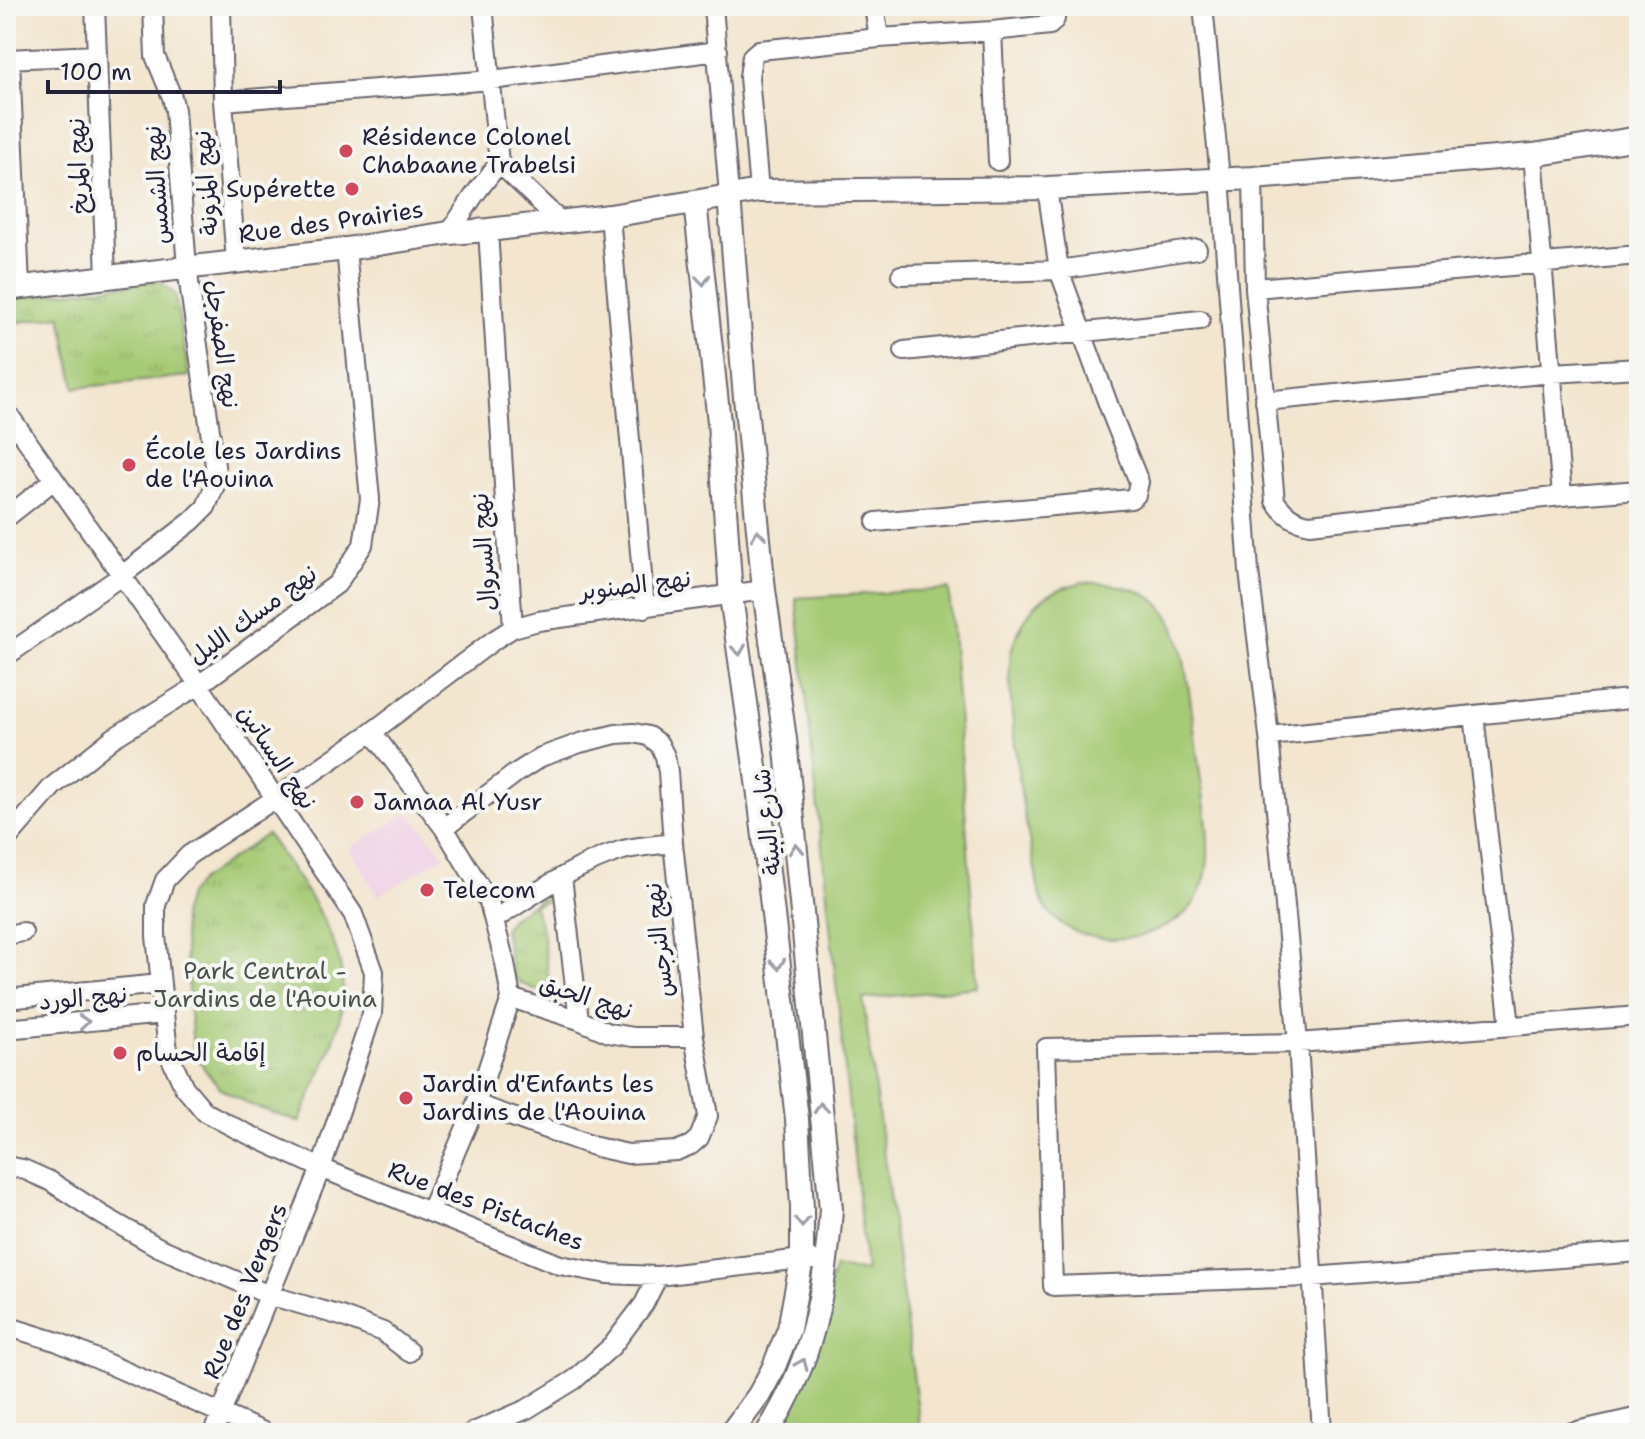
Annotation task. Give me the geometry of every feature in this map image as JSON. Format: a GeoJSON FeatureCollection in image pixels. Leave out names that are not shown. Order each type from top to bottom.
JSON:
{"type":"FeatureCollection","features":[{"type":"Feature","properties":{"kind":"street","name":"نهج المريخ"},"geometry":{"type":"LineString","coordinates":[[95,6],[106,276]]}},
{"type":"Feature","properties":{"kind":"street","name":"نهج الشمس"},"geometry":{"type":"LineString","coordinates":[[153,6],[155,56],[174,103],[187,268]]}},
{"type":"Feature","properties":{"kind":"street","name":"نهج المزونة"},"geometry":{"type":"LineString","coordinates":[[221,6],[223,101],[236,261]]}},
{"type":"Feature","properties":{"kind":"street"},"geometry":{"type":"LineString","coordinates":[[483,6],[499,163],[560,221]]}},
{"type":"Feature","properties":{"kind":"street"},"geometry":{"type":"LineString","coordinates":[[713,6],[729,195]]}},
{"type":"Feature","properties":{"kind":"street"},"geometry":{"type":"LineString","coordinates":[[874,6],[879,38]]}},
{"type":"Feature","properties":{"kind":"street"},"geometry":{"type":"LineString","coordinates":[[759,191],[749,77],[752,56],[759,50],[1050,25],[1056,16],[1055,6]]}},
{"type":"Feature","properties":{"kind":"street"},"geometry":{"type":"LineString","coordinates":[[1203,6],[1220,178],[1249,571],[1269,736],[1298,1043],[1322,1433]]}},
{"type":"Feature","properties":{"kind":"street"},"geometry":{"type":"LineString","coordinates":[[992,31],[998,161]]}},
{"type":"Feature","properties":{"kind":"street"},"geometry":{"type":"LineString","coordinates":[[223,101],[492,80],[718,51]]}},
{"type":"Feature","properties":{"kind":"street"},"geometry":{"type":"LineString","coordinates":[[13,288],[8,59],[97,55]]}},
{"type":"Feature","properties":{"kind":"street","name":"Rue des Prairies"},"geometry":{"type":"LineString","coordinates":[[13,288],[610,216],[759,191],[1047,188],[1253,178],[1533,155],[1639,138]]}},
{"type":"Feature","properties":{"kind":"street"},"geometry":{"type":"LineString","coordinates":[[1533,155],[1562,496]]}},
{"type":"Feature","properties":{"kind":"street"},"geometry":{"type":"LineString","coordinates":[[449,233],[499,163]]}},
{"type":"Feature","properties":{"kind":"street"},"geometry":{"type":"LineString","coordinates":[[1253,178],[1255,288],[1265,401],[1275,501],[1286,515],[1297,522],[1310,524],[1639,490]]}},
{"type":"Feature","properties":{"kind":"street"},"geometry":{"type":"LineString","coordinates":[[876,522],[1131,499],[1136,495],[1139,482],[1059,270],[1047,188]]}},
{"type":"Feature","properties":{"kind":"street","name":"شارع البيئة"},"geometry":{"type":"LineString","coordinates":[[729,195],[764,590],[785,739],[831,1209],[827,1261],[816,1323],[806,1356],[782,1410],[767,1433]]}},
{"type":"Feature","properties":{"kind":"street","name":"شارع البيئة"},"geometry":{"type":"LineString","coordinates":[[695,202],[719,422],[731,596],[759,795],[797,1119],[802,1259],[784,1343],[759,1395],[731,1433]]}},
{"type":"Feature","properties":{"kind":"street"},"geometry":{"type":"LineString","coordinates":[[610,216],[645,608]]}},
{"type":"Feature","properties":{"kind":"street","name":"نهج السروال"},"geometry":{"type":"LineString","coordinates":[[160,984],[156,905],[165,880],[189,855],[372,732],[513,628],[488,230]]}},
{"type":"Feature","properties":{"kind":"street","name":"نهج مسك الليل"},"geometry":{"type":"LineString","coordinates":[[6,840],[53,786],[113,738],[199,685],[337,584],[363,545],[370,499],[346,249]]}},
{"type":"Feature","properties":{"kind":"street"},"geometry":{"type":"LineString","coordinates":[[901,275],[1059,270],[1197,249]]}},
{"type":"Feature","properties":{"kind":"street"},"geometry":{"type":"LineString","coordinates":[[1255,288],[1639,255]]}},
{"type":"Feature","properties":{"kind":"street","name":"نهج الصفرجل"},"geometry":{"type":"LineString","coordinates":[[6,656],[121,576],[206,507],[217,480],[187,268]]}},
{"type":"Feature","properties":{"kind":"street"},"geometry":{"type":"LineString","coordinates":[[904,351],[1200,320]]}},
{"type":"Feature","properties":{"kind":"street"},"geometry":{"type":"LineString","coordinates":[[1265,401],[1552,373],[1639,368]]}},
{"type":"Feature","properties":{"kind":"street","name":"نهج البساتين"},"geometry":{"type":"LineString","coordinates":[[6,411],[199,685],[353,914],[374,972],[372,1014],[321,1168]]}},
{"type":"Feature","properties":{"kind":"street"},"geometry":{"type":"LineString","coordinates":[[6,518],[54,480]]}},
{"type":"Feature","properties":{"kind":"street","name":"نهج الصنوبر"},"geometry":{"type":"LineString","coordinates":[[513,628],[538,621],[764,590]]}},
{"type":"Feature","properties":{"kind":"street"},"geometry":{"type":"LineString","coordinates":[[1269,736],[1639,698]]}},
{"type":"Feature","properties":{"kind":"street"},"geometry":{"type":"LineString","coordinates":[[1474,715],[1510,1026]]}},
{"type":"Feature","properties":{"kind":"street"},"geometry":{"type":"LineString","coordinates":[[372,732],[444,828],[489,902],[511,998],[476,1104],[430,1211]]}},
{"type":"Feature","properties":{"kind":"street","name":"نهج النرجس"},"geometry":{"type":"LineString","coordinates":[[444,828],[541,757],[580,743],[634,733],[648,736],[659,744],[665,756],[694,1037],[708,1116],[699,1138],[676,1151],[628,1154],[596,1147],[476,1104]]}},
{"type":"Feature","properties":{"kind":"street"},"geometry":{"type":"LineString","coordinates":[[495,919],[596,859],[626,849],[673,843]]}},
{"type":"Feature","properties":{"kind":"street"},"geometry":{"type":"LineString","coordinates":[[562,877],[579,1020]]}},
{"type":"Feature","properties":{"kind":"street","name":"Rue des Pistaches"},"geometry":{"type":"LineString","coordinates":[[160,984],[168,1052],[184,1087],[205,1112],[321,1168],[560,1265],[607,1274],[658,1276],[802,1259],[827,1261]]}},
{"type":"Feature","properties":{"kind":"street","name":"نهج الورد"},"geometry":{"type":"LineString","coordinates":[[6,999],[160,984]]}},
{"type":"Feature","properties":{"kind":"street","name":"نهج الحبق"},"geometry":{"type":"LineString","coordinates":[[511,998],[609,1033],[658,1039],[694,1037]]}},
{"type":"Feature","properties":{"kind":"street","name":"نهج الورد"},"geometry":{"type":"LineString","coordinates":[[6,1029],[164,1014]]}},
{"type":"Feature","properties":{"kind":"street"},"geometry":{"type":"LineString","coordinates":[[1639,1016],[1298,1043],[1046,1048],[1053,1286],[1311,1277],[1639,1252]]}},
{"type":"Feature","properties":{"kind":"street"},"geometry":{"type":"LineString","coordinates":[[6,1166],[23,1169],[50,1181],[158,1247],[269,1295],[383,1332],[409,1352]]}},
{"type":"Feature","properties":{"kind":"street","name":"Rue des Vergers"},"geometry":{"type":"LineString","coordinates":[[213,1433],[321,1168]]}},
{"type":"Feature","properties":{"kind":"street"},"geometry":{"type":"LineString","coordinates":[[471,1433],[527,1409],[574,1380],[612,1346],[644,1304],[658,1276]]}},
{"type":"Feature","properties":{"kind":"street"},"geometry":{"type":"LineString","coordinates":[[6,1326],[58,1342],[266,1433]]}},
{"type":"Feature","properties":{"kind":"street"},"geometry":{"type":"LineString","coordinates":[[1568,1433],[1639,1417]]}},
{"type":"Feature","properties":{"kind":"shaded area"},"geometry":{"type":"Polygon","coordinates":[[[409,813],[445,856],[378,896],[350,848],[409,813]]]}},
{"type":"Feature","properties":{"kind":"green space"},"geometry":{"type":"Polygon","coordinates":[[[159,281],[175,294],[189,376],[75,388],[61,316],[6,324],[6,299],[159,281]]]}},
{"type":"Feature","properties":{"kind":"green space"},"geometry":{"type":"Polygon","coordinates":[[[1083,582],[1133,589],[1151,597],[1173,624],[1188,681],[1208,838],[1207,871],[1194,904],[1166,926],[1144,935],[1121,939],[1075,932],[1053,917],[1044,905],[1026,826],[1016,752],[1010,676],[1014,642],[1037,603],[1053,592],[1083,582]]]}},
{"type":"Feature","properties":{"kind":"green space"},"geometry":{"type":"Polygon","coordinates":[[[949,589],[978,987],[863,999],[921,1433],[790,1433],[779,1427],[835,1267],[866,1272],[796,598],[949,589]]]}},
{"type":"Feature","properties":{"kind":"green space","name":"Park Central - Jardins de l'Aouina"},"geometry":{"type":"Polygon","coordinates":[[[267,834],[322,917],[340,963],[343,987],[334,1040],[299,1122],[251,1105],[221,1089],[205,1070],[193,1048],[182,915],[188,895],[201,880],[267,834]]]}},
{"type":"Feature","properties":{"kind":"green space"},"geometry":{"type":"Polygon","coordinates":[[[548,894],[550,900],[533,905],[542,929],[551,996],[522,984],[513,976],[504,929],[511,918],[548,894]]]}},
{"type":"Feature","properties":{"kind":"place","name":"Résidence Colonel Chabaane Trabelsi"},"geometry":{"type":"Point","coordinates":[346,151]}},
{"type":"Feature","properties":{"kind":"place","name":"Supérette"},"geometry":{"type":"Point","coordinates":[352,189]}},
{"type":"Feature","properties":{"kind":"place","name":"École les Jardins de l'Aouina"},"geometry":{"type":"Point","coordinates":[129,465]}},
{"type":"Feature","properties":{"kind":"place","name":"Jamaa Al Yusr"},"geometry":{"type":"Point","coordinates":[357,802]}},
{"type":"Feature","properties":{"kind":"place","name":"Telecom"},"geometry":{"type":"Point","coordinates":[427,890]}},
{"type":"Feature","properties":{"kind":"place","name":"إقامة الحسام"},"geometry":{"type":"Point","coordinates":[120,1053]}},
{"type":"Feature","properties":{"kind":"place","name":"Jardin d'Enfants les Jardins de l'Aouina"},"geometry":{"type":"Point","coordinates":[406,1098]}}]}
